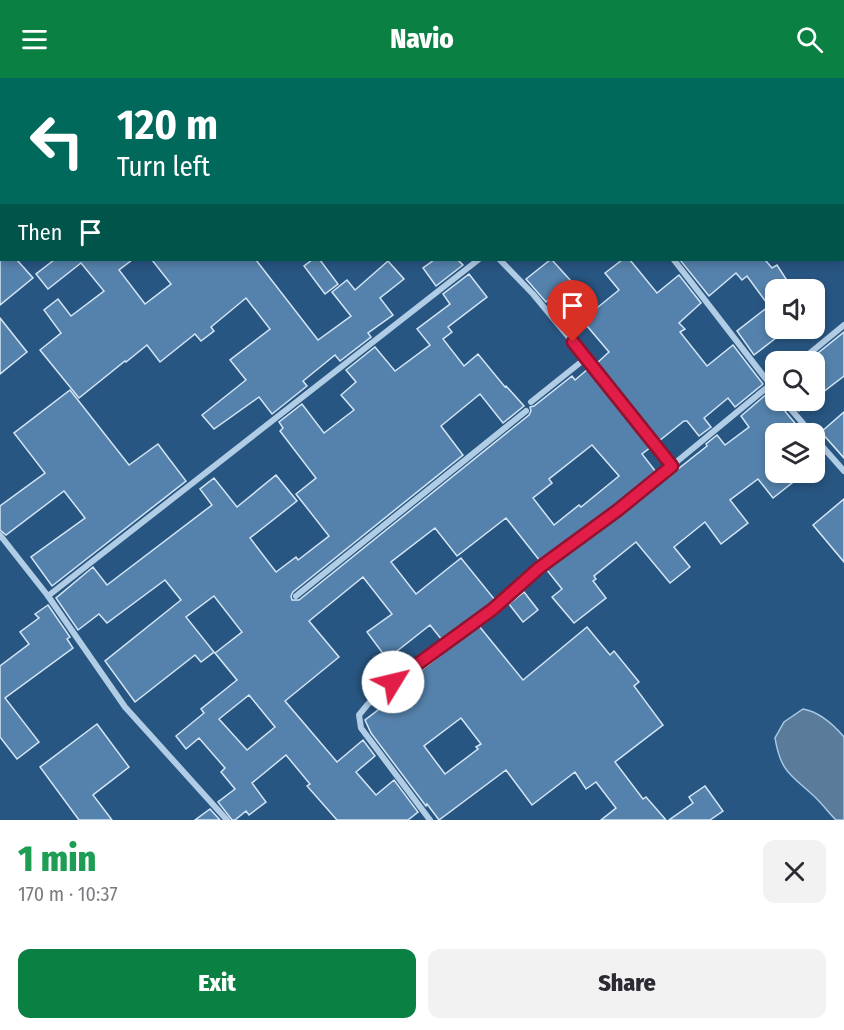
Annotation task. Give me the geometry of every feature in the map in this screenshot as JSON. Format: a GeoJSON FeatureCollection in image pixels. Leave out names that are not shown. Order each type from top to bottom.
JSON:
{"type":"FeatureCollection","features":[{"type":"Feature","properties":{"kind":"street"},"geometry":{"type":"LineString","coordinates":[[48,596],[477,261]]}},
{"type":"Feature","properties":{"kind":"street"},"geometry":{"type":"LineString","coordinates":[[501,261],[518,277],[586,358],[672,466]]}},
{"type":"Feature","properties":{"kind":"street"},"geometry":{"type":"LineString","coordinates":[[675,261],[765,378]]}},
{"type":"Feature","properties":{"kind":"street"},"geometry":{"type":"LineString","coordinates":[[812,351],[844,325]]}},
{"type":"Feature","properties":{"kind":"street"},"geometry":{"type":"LineString","coordinates":[[531,402],[586,358]]}},
{"type":"Feature","properties":{"kind":"street"},"geometry":{"type":"LineString","coordinates":[[430,820],[361,728],[359,715],[393,682],[493,609],[539,568],[618,510],[765,389]]}},
{"type":"Feature","properties":{"kind":"street"},"geometry":{"type":"LineString","coordinates":[[296,596],[526,411]]}},
{"type":"Feature","properties":{"kind":"street"},"geometry":{"type":"LineString","coordinates":[[792,411],[803,423]]}},
{"type":"Feature","properties":{"kind":"street"},"geometry":{"type":"LineString","coordinates":[[825,449],[844,471]]}},
{"type":"Feature","properties":{"kind":"street"},"geometry":{"type":"LineString","coordinates":[[0,535],[48,596],[125,708],[228,820]]}},
{"type":"Feature","properties":{"kind":"water"},"geometry":{"type":"Polygon","coordinates":[[[803,709],[826,719],[844,737],[844,820],[836,820],[794,779],[784,767],[781,759],[775,738],[784,722],[803,709]]]}},
{"type":"Feature","properties":{"kind":"building"},"geometry":{"type":"Polygon","coordinates":[[[0,261],[18,261],[33,278],[0,305],[0,261]]]}},
{"type":"Feature","properties":{"kind":"building"},"geometry":{"type":"Polygon","coordinates":[[[53,261],[131,261],[119,270],[145,304],[171,284],[153,261],[257,261],[318,340],[351,316],[332,292],[347,280],[355,290],[388,261],[404,279],[380,298],[393,315],[368,333],[371,337],[340,361],[335,355],[303,381],[307,386],[272,414],[259,397],[214,429],[202,415],[246,380],[230,360],[270,329],[246,298],[211,327],[214,331],[201,341],[195,334],[160,362],[147,345],[79,398],[40,350],[61,333],[44,310],[58,299],[71,316],[104,291],[81,263],[48,289],[36,274],[53,261]]]}},
{"type":"Feature","properties":{"kind":"building"},"geometry":{"type":"Polygon","coordinates":[[[311,261],[321,261],[338,284],[325,294],[304,266],[311,261]]]}},
{"type":"Feature","properties":{"kind":"building"},"geometry":{"type":"Polygon","coordinates":[[[433,261],[459,261],[463,265],[436,286],[423,268],[433,261]]]}},
{"type":"Feature","properties":{"kind":"building"},"geometry":{"type":"Polygon","coordinates":[[[549,261],[553,261],[571,281],[546,302],[526,279],[549,261]]]}},
{"type":"Feature","properties":{"kind":"building"},"geometry":{"type":"Polygon","coordinates":[[[621,261],[631,261],[657,293],[679,275],[701,303],[679,323],[685,329],[680,332],[707,366],[733,345],[763,384],[735,407],[728,398],[704,418],[711,427],[699,436],[687,421],[684,421],[659,441],[597,363],[609,352],[582,320],[619,290],[605,273],[621,261]]]}},
{"type":"Feature","properties":{"kind":"building"},"geometry":{"type":"Polygon","coordinates":[[[681,261],[766,261],[772,268],[777,265],[786,279],[765,279],[765,301],[747,276],[742,280],[736,273],[709,296],[681,261]]]}},
{"type":"Feature","properties":{"kind":"building"},"geometry":{"type":"Polygon","coordinates":[[[469,274],[487,297],[448,327],[452,332],[443,339],[464,366],[478,354],[524,406],[503,423],[480,394],[441,426],[463,455],[293,592],[292,600],[299,600],[529,415],[530,407],[572,376],[575,380],[588,369],[651,447],[642,454],[656,472],[615,506],[540,561],[506,518],[457,556],[435,528],[391,562],[416,594],[461,558],[495,600],[442,640],[430,625],[387,659],[367,632],[392,614],[363,577],[309,621],[339,657],[285,701],[337,762],[363,740],[375,756],[356,772],[376,795],[394,780],[418,812],[408,820],[337,820],[307,786],[310,784],[286,755],[252,783],[266,802],[249,815],[246,811],[232,820],[218,802],[235,789],[221,772],[225,768],[199,738],[186,749],[176,736],[204,713],[201,709],[237,680],[215,653],[242,632],[214,596],[186,617],[214,652],[201,662],[195,655],[135,702],[105,661],[181,600],[165,580],[107,623],[99,614],[78,630],[56,598],[93,567],[107,585],[212,505],[200,489],[214,478],[237,507],[276,475],[297,501],[250,538],[276,572],[296,557],[298,560],[329,536],[296,494],[316,478],[280,431],[283,428],[279,422],[302,404],[324,433],[354,410],[341,395],[356,382],[346,370],[375,347],[395,371],[430,345],[417,329],[450,304],[443,294],[469,274]],[[592,445],[549,479],[552,483],[533,498],[554,525],[579,505],[581,507],[619,476],[592,445]],[[249,695],[219,719],[247,750],[275,727],[249,695]]]}},
{"type":"Feature","properties":{"kind":"building"},"geometry":{"type":"Polygon","coordinates":[[[765,309],[765,339],[775,339],[754,355],[737,331],[765,309]]]}},
{"type":"Feature","properties":{"kind":"building"},"geometry":{"type":"Polygon","coordinates":[[[0,318],[27,352],[0,374],[0,318]]]}},
{"type":"Feature","properties":{"kind":"building"},"geometry":{"type":"Polygon","coordinates":[[[844,332],[844,376],[825,391],[825,351],[820,351],[844,332]]]}},
{"type":"Feature","properties":{"kind":"building"},"geometry":{"type":"Polygon","coordinates":[[[70,390],[129,465],[158,444],[186,481],[52,586],[31,557],[85,518],[64,491],[6,535],[0,530],[0,506],[45,473],[14,433],[70,390]]]}},
{"type":"Feature","properties":{"kind":"building"},"geometry":{"type":"Polygon","coordinates":[[[765,395],[765,411],[785,411],[795,423],[765,423],[765,483],[792,483],[773,498],[758,479],[730,500],[748,523],[721,544],[705,522],[674,547],[690,567],[670,583],[636,542],[594,576],[596,579],[593,581],[606,598],[574,623],[552,597],[562,589],[546,569],[621,514],[707,446],[706,444],[717,435],[725,445],[749,427],[741,416],[765,395]]]}},
{"type":"Feature","properties":{"kind":"building"},"geometry":{"type":"Polygon","coordinates":[[[844,412],[844,458],[825,437],[825,429],[844,412]]]}},
{"type":"Feature","properties":{"kind":"building"},"geometry":{"type":"Polygon","coordinates":[[[844,499],[844,562],[813,525],[844,499]]]}},
{"type":"Feature","properties":{"kind":"building"},"geometry":{"type":"Polygon","coordinates":[[[524,592],[538,610],[523,622],[509,604],[524,592]]]}},
{"type":"Feature","properties":{"kind":"building"},"geometry":{"type":"Polygon","coordinates":[[[48,605],[70,637],[67,639],[73,648],[5,698],[39,742],[17,759],[0,737],[0,666],[29,644],[20,632],[39,618],[35,614],[48,605]]]}},
{"type":"Feature","properties":{"kind":"building"},"geometry":{"type":"Polygon","coordinates":[[[479,626],[523,680],[587,627],[610,655],[614,651],[639,682],[634,686],[663,725],[615,762],[643,799],[646,797],[666,820],[601,820],[616,808],[596,782],[586,789],[575,772],[532,805],[506,770],[439,820],[371,733],[365,720],[387,703],[384,699],[479,626]],[[461,718],[424,746],[445,774],[478,749],[476,747],[481,744],[461,718]]]}},
{"type":"Feature","properties":{"kind":"building"},"geometry":{"type":"Polygon","coordinates":[[[97,724],[129,767],[93,795],[112,820],[79,820],[40,767],[97,724]]]}},
{"type":"Feature","properties":{"kind":"building"},"geometry":{"type":"Polygon","coordinates":[[[705,786],[723,811],[710,820],[669,820],[693,803],[689,797],[705,786]]]}},
{"type":"Feature","properties":{"kind":"building"},"geometry":{"type":"Polygon","coordinates":[[[210,809],[220,820],[195,820],[210,809]]]}},
{"type":"Feature","properties":{"kind":"route"},"geometry":{"type":"LineString","coordinates":[[393,682],[493,609],[539,568],[618,510],[672,466],[573,342]]}}]}
